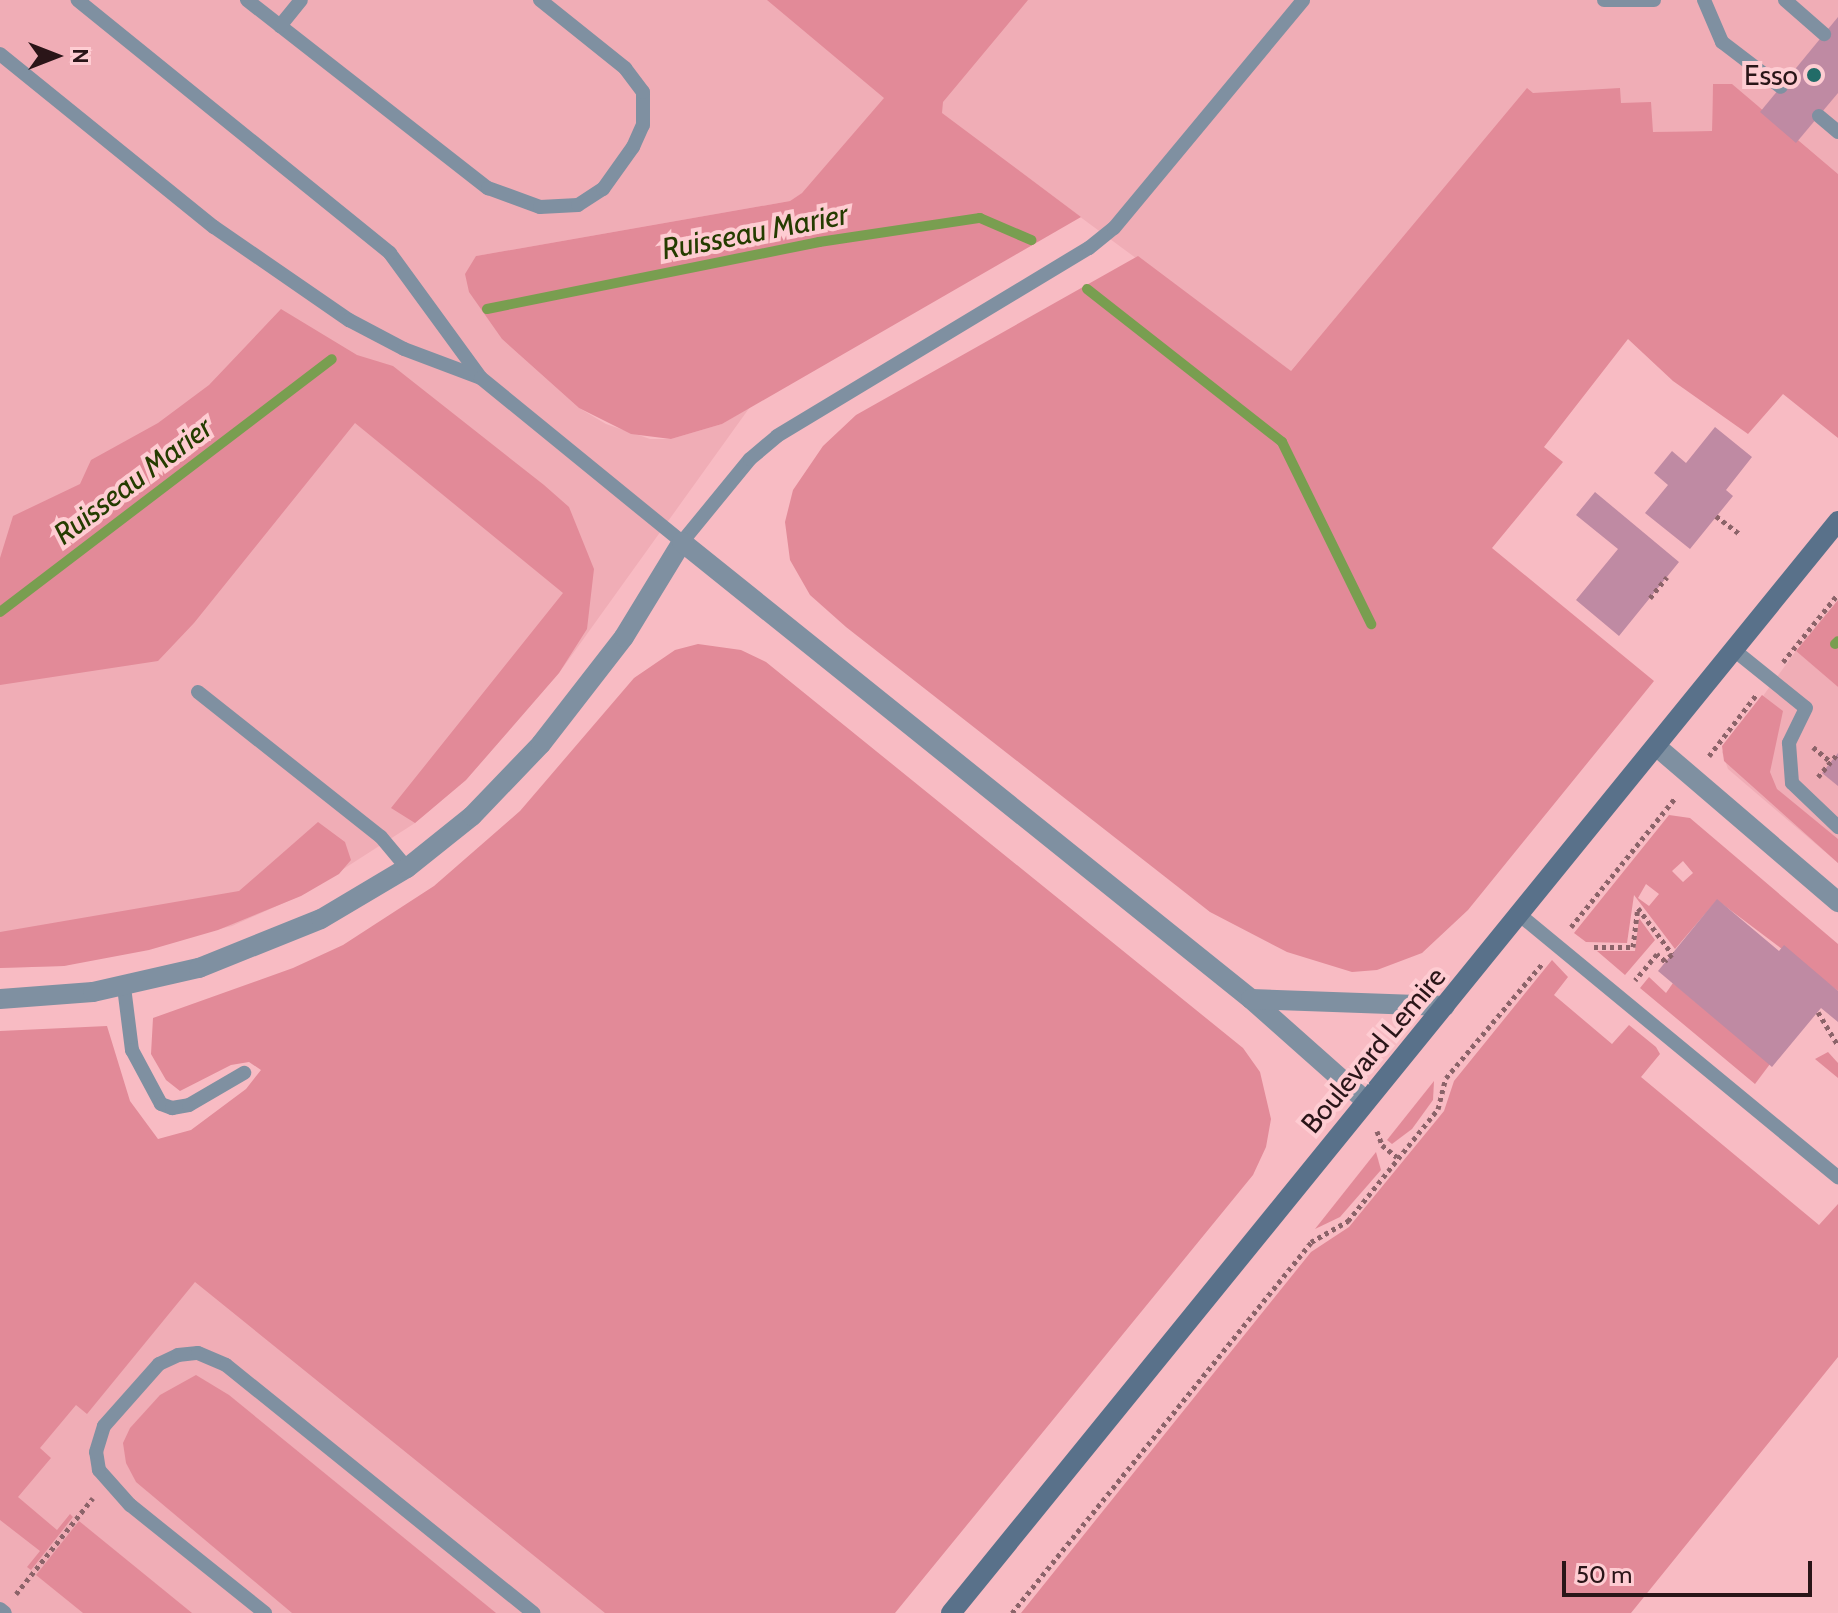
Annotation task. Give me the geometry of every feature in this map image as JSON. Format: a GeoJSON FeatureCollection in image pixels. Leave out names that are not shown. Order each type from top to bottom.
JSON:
{"type":"FeatureCollection","features":[{"type":"Feature","properties":{"kind":"main road","name":"Boulevard Lemire"},"geometry":{"type":"LineString","coordinates":[[951,1613],[1366,1101],[1521,916],[1838,521]]}},
{"type":"Feature","properties":{"kind":"street"},"geometry":{"type":"LineString","coordinates":[[0,999],[124,987],[276,939],[342,908],[407,868],[472,816],[541,744],[624,637],[682,542],[1251,999],[1366,1101]]}},
{"type":"Feature","properties":{"kind":"street"},"geometry":{"type":"LineString","coordinates":[[1656,746],[1838,902]]}},
{"type":"Feature","properties":{"kind":"street"},"geometry":{"type":"LineString","coordinates":[[1251,999],[1445,1006]]}},
{"type":"Feature","properties":{"kind":"lane"},"geometry":{"type":"LineString","coordinates":[[78,0],[390,253],[481,378],[682,542],[750,459],[777,436],[1089,248],[1114,228],[1303,0]]}},
{"type":"Feature","properties":{"kind":"lane"},"geometry":{"type":"LineString","coordinates":[[247,0],[488,188],[540,207],[578,205],[603,189],[633,147],[643,125],[643,92],[625,68],[540,0]]}},
{"type":"Feature","properties":{"kind":"lane"},"geometry":{"type":"LineString","coordinates":[[280,26],[301,0]]}},
{"type":"Feature","properties":{"kind":"lane"},"geometry":{"type":"LineString","coordinates":[[1604,0],[1654,0]]}},
{"type":"Feature","properties":{"kind":"lane"},"geometry":{"type":"LineString","coordinates":[[1704,0],[1722,42],[1781,87]]}},
{"type":"Feature","properties":{"kind":"lane"},"geometry":{"type":"LineString","coordinates":[[1785,0],[1824,34]]}},
{"type":"Feature","properties":{"kind":"lane"},"geometry":{"type":"LineString","coordinates":[[0,54],[214,227],[325,305],[404,349],[481,378]]}},
{"type":"Feature","properties":{"kind":"lane"},"geometry":{"type":"LineString","coordinates":[[1819,116],[1838,132]]}},
{"type":"Feature","properties":{"kind":"lane"},"geometry":{"type":"LineString","coordinates":[[1734,650],[1806,708],[1789,743],[1792,783],[1838,827]]}},
{"type":"Feature","properties":{"kind":"lane"},"geometry":{"type":"LineString","coordinates":[[198,692],[381,837],[407,868]]}},
{"type":"Feature","properties":{"kind":"lane"},"geometry":{"type":"LineString","coordinates":[[1521,916],[1838,1177]]}},
{"type":"Feature","properties":{"kind":"lane"},"geometry":{"type":"LineString","coordinates":[[124,987],[132,1050],[161,1104],[189,1105],[244,1073]]}},
{"type":"Feature","properties":{"kind":"lane"},"geometry":{"type":"LineString","coordinates":[[265,1613],[109,1486],[99,1470],[96,1452],[104,1426],[159,1364],[178,1355],[218,1359],[533,1613]]}},
{"type":"Feature","properties":{"kind":"lane"},"geometry":{"type":"LineString","coordinates":[[0,1609],[5,1613]]}},
{"type":"Feature","properties":{"kind":"path"},"geometry":{"type":"LineString","coordinates":[[1716,516],[1741,535]]}},
{"type":"Feature","properties":{"kind":"path"},"geometry":{"type":"LineString","coordinates":[[1650,598],[1667,577]]}},
{"type":"Feature","properties":{"kind":"path"},"geometry":{"type":"LineString","coordinates":[[1785,660],[1838,594]]}},
{"type":"Feature","properties":{"kind":"path"},"geometry":{"type":"LineString","coordinates":[[1721,741],[1760,691]]}},
{"type":"Feature","properties":{"kind":"path"},"geometry":{"type":"LineString","coordinates":[[1822,773],[1838,753]]}},
{"type":"Feature","properties":{"kind":"path"},"geometry":{"type":"LineString","coordinates":[[1570,929],[1661,816]]}},
{"type":"Feature","properties":{"kind":"path"},"geometry":{"type":"LineString","coordinates":[[1591,947],[1633,947],[1638,908],[1672,954],[1665,961],[1657,954],[1633,982]]}},
{"type":"Feature","properties":{"kind":"path"},"geometry":{"type":"LineString","coordinates":[[1012,1613],[1311,1242],[1348,1221],[1438,1109],[1446,1078],[1548,957]]}},
{"type":"Feature","properties":{"kind":"path"},"geometry":{"type":"LineString","coordinates":[[1818,1012],[1838,1045]]}},
{"type":"Feature","properties":{"kind":"path"},"geometry":{"type":"LineString","coordinates":[[1382,1145],[1397,1157]]}},
{"type":"Feature","properties":{"kind":"path"},"geometry":{"type":"LineString","coordinates":[[15,1596],[76,1519]]}},
{"type":"Feature","properties":{"kind":"shaded area"},"geometry":{"type":"Polygon","coordinates":[[[0,0],[1838,0],[1838,174],[1762,109],[1713,85],[1712,131],[1546,134],[1353,297],[1290,372],[941,114],[942,102],[790,201],[476,256],[502,339],[579,408],[606,424],[650,439],[671,439],[722,424],[750,407],[559,673],[466,780],[415,823],[306,893],[232,926],[64,966],[0,968],[0,0]]]}},
{"type":"Feature","properties":{"kind":"shaded area"},"geometry":{"type":"Polygon","coordinates":[[[767,0],[1028,0],[943,102],[942,113],[1081,217],[722,424],[671,439],[631,434],[579,408],[502,339],[469,292],[465,274],[476,256],[790,201],[802,193],[884,98],[767,0]]]}},
{"type":"Feature","properties":{"kind":"shaded area"},"geometry":{"type":"Polygon","coordinates":[[[1713,84],[1732,84],[1838,174],[1838,438],[1783,394],[1748,434],[1673,381],[1628,339],[1544,447],[1563,462],[1492,548],[1654,681],[1468,910],[1422,953],[1377,970],[1352,972],[1287,952],[1210,912],[846,627],[810,595],[790,560],[785,522],[793,490],[823,446],[856,415],[1138,256],[1291,371],[1527,88],[1533,93],[1620,88],[1621,103],[1651,102],[1653,132],[1712,131],[1713,84]]]}},
{"type":"Feature","properties":{"kind":"shaded area"},"geometry":{"type":"Polygon","coordinates":[[[281,309],[357,355],[393,366],[544,485],[569,507],[594,569],[587,629],[559,673],[466,780],[415,823],[391,808],[563,593],[355,423],[194,623],[158,661],[0,685],[0,558],[13,516],[80,484],[91,460],[158,423],[209,385],[281,309]]]}},
{"type":"Feature","properties":{"kind":"shaded area"},"geometry":{"type":"Polygon","coordinates":[[[1838,600],[1838,687],[1796,651],[1838,600]]]}},
{"type":"Feature","properties":{"kind":"shaded area"},"geometry":{"type":"Polygon","coordinates":[[[698,644],[741,650],[766,662],[1243,1048],[1260,1072],[1271,1119],[1266,1147],[1253,1175],[895,1613],[605,1613],[195,1282],[87,1414],[76,1405],[40,1448],[51,1458],[18,1497],[57,1530],[70,1514],[73,1517],[31,1570],[27,1567],[40,1551],[0,1520],[0,1031],[107,1026],[130,1101],[158,1139],[191,1130],[246,1089],[261,1070],[249,1062],[231,1065],[180,1091],[166,1080],[151,1054],[153,1018],[293,968],[343,945],[434,886],[520,811],[634,678],[675,650],[698,644]]]}},
{"type":"Feature","properties":{"kind":"shaded area"},"geometry":{"type":"Polygon","coordinates":[[[1796,651],[1838,687],[1838,863],[1728,769],[1722,752],[1796,651]]]}},
{"type":"Feature","properties":{"kind":"shaded area"},"geometry":{"type":"Polygon","coordinates":[[[1762,695],[1783,711],[1770,772],[1777,789],[1838,839],[1838,863],[1724,761],[1722,746],[1762,695]]]}},
{"type":"Feature","properties":{"kind":"shaded area"},"geometry":{"type":"Polygon","coordinates":[[[1669,815],[1690,818],[1838,944],[1838,991],[1717,900],[1675,949],[1634,895],[1627,943],[1586,942],[1574,933],[1669,815]],[[1683,861],[1672,871],[1683,882],[1693,873],[1683,861]],[[1646,884],[1638,898],[1649,906],[1659,894],[1646,884]]]}},
{"type":"Feature","properties":{"kind":"shaded area"},"geometry":{"type":"Polygon","coordinates":[[[318,822],[345,842],[351,860],[339,874],[301,896],[218,930],[149,950],[64,966],[0,968],[0,932],[239,891],[318,822]]]}},
{"type":"Feature","properties":{"kind":"shaded area"},"geometry":{"type":"Polygon","coordinates":[[[1639,918],[1655,940],[1625,975],[1597,951],[1635,951],[1639,918]]]}},
{"type":"Feature","properties":{"kind":"shaded area"},"geometry":{"type":"Polygon","coordinates":[[[1552,960],[1568,977],[1554,995],[1612,1044],[1629,1025],[1656,1047],[1660,1054],[1641,1077],[1819,1225],[1838,1204],[1838,1357],[1631,1613],[1021,1613],[1311,1252],[1349,1227],[1444,1111],[1454,1081],[1552,960]]]}},
{"type":"Feature","properties":{"kind":"shaded area"},"geometry":{"type":"Polygon","coordinates":[[[1649,977],[1666,993],[1673,983],[1770,1064],[1755,1084],[1640,988],[1649,977]]]}},
{"type":"Feature","properties":{"kind":"shaded area"},"geometry":{"type":"Polygon","coordinates":[[[1828,1052],[1838,1063],[1838,1078],[1815,1059],[1828,1052]]]}},
{"type":"Feature","properties":{"kind":"shaded area"},"geometry":{"type":"Polygon","coordinates":[[[1434,1081],[1433,1100],[1412,1129],[1392,1144],[1387,1140],[1434,1081]]]}},
{"type":"Feature","properties":{"kind":"shaded area"},"geometry":{"type":"Polygon","coordinates":[[[1376,1152],[1381,1170],[1340,1217],[1315,1229],[1376,1152]]]}},
{"type":"Feature","properties":{"kind":"shaded area"},"geometry":{"type":"Polygon","coordinates":[[[178,1245],[629,1613],[0,1613],[0,1464],[178,1245]]]}},
{"type":"Feature","properties":{"kind":"shaded area"},"geometry":{"type":"Polygon","coordinates":[[[196,1375],[229,1395],[496,1613],[292,1613],[136,1482],[126,1463],[123,1443],[130,1428],[160,1395],[196,1375]]]}},
{"type":"Feature","properties":{"kind":"shaded area"},"geometry":{"type":"Polygon","coordinates":[[[79,1521],[192,1613],[83,1613],[36,1575],[79,1521]]]}},
{"type":"Feature","properties":{"kind":"building","name":"Esso"},"geometry":{"type":"Polygon","coordinates":[[[1838,17],[1838,93],[1796,143],[1760,112],[1838,17]]]}},
{"type":"Feature","properties":{"kind":"building"},"geometry":{"type":"Polygon","coordinates":[[[1715,427],[1752,457],[1726,490],[1733,496],[1690,549],[1645,513],[1668,485],[1654,473],[1672,451],[1686,463],[1715,427]]]}},
{"type":"Feature","properties":{"kind":"building"},"geometry":{"type":"Polygon","coordinates":[[[1595,492],[1679,562],[1619,636],[1576,600],[1618,549],[1576,515],[1595,492]]]}},
{"type":"Feature","properties":{"kind":"building"},"geometry":{"type":"Polygon","coordinates":[[[1838,753],[1838,786],[1822,773],[1838,753]]]}},
{"type":"Feature","properties":{"kind":"building"},"geometry":{"type":"Polygon","coordinates":[[[1717,899],[1779,951],[1784,945],[1838,991],[1838,1022],[1821,1008],[1772,1067],[1658,971],[1717,899]]]}},
{"type":"Feature","properties":{"kind":"waterway","name":"Ruisseau Marier"},"geometry":{"type":"LineString","coordinates":[[487,309],[819,242],[980,218],[1031,240]]}},
{"type":"Feature","properties":{"kind":"waterway","name":"Ruisseau Marier"},"geometry":{"type":"LineString","coordinates":[[1087,289],[1282,442],[1371,624]]}},
{"type":"Feature","properties":{"kind":"waterway","name":"Ruisseau Marier"},"geometry":{"type":"LineString","coordinates":[[0,612],[332,359]]}},
{"type":"Feature","properties":{"kind":"waterway","name":"Ruisseau Marier"},"geometry":{"type":"LineString","coordinates":[[1835,644],[1838,641]]}},
{"type":"Feature","properties":{"kind":"place","name":"Esso"},"geometry":{"type":"Point","coordinates":[1814,75]}}]}
